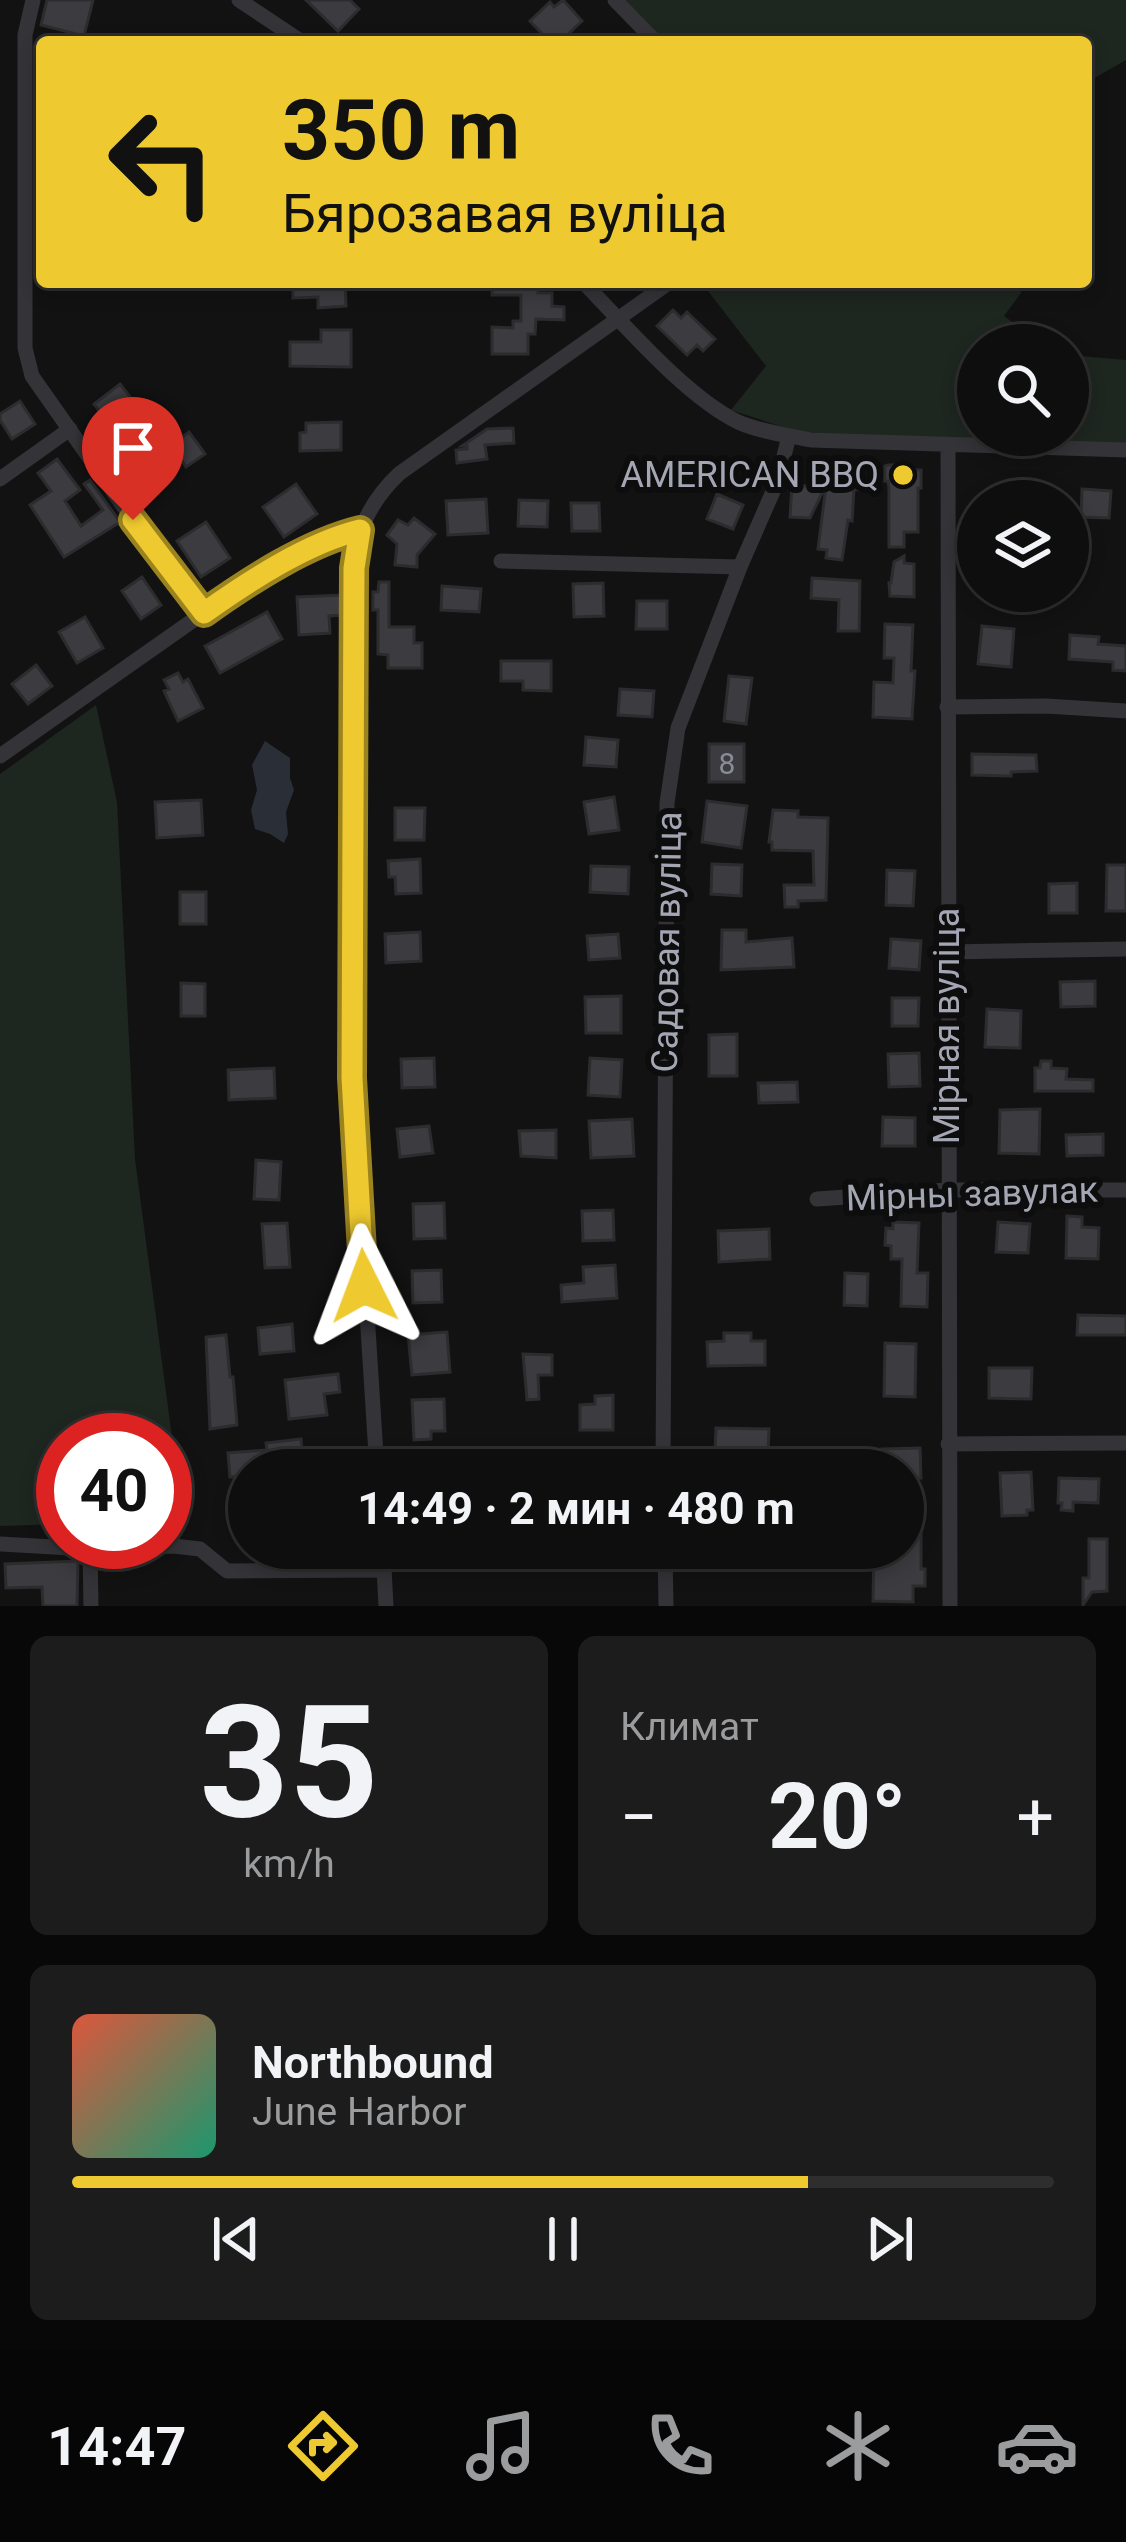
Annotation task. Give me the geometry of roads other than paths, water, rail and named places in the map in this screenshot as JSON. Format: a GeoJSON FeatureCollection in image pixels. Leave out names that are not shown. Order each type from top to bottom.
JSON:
{"type":"FeatureCollection","features":[{"type":"Feature","properties":{"kind":"street"},"geometry":{"type":"LineString","coordinates":[[33,0],[25,35],[25,348],[32,376],[204,613]]}},
{"type":"Feature","properties":{"kind":"street"},"geometry":{"type":"LineString","coordinates":[[239,0],[293,36]]}},
{"type":"Feature","properties":{"kind":"street"},"geometry":{"type":"LineString","coordinates":[[615,0],[650,36]]}},
{"type":"Feature","properties":{"kind":"street"},"geometry":{"type":"LineString","coordinates":[[590,288],[692,391],[741,423],[811,440],[1126,450]]}},
{"type":"Feature","properties":{"kind":"street"},"geometry":{"type":"LineString","coordinates":[[376,1449],[352,1078],[356,545],[375,500],[400,473],[661,288]]}},
{"type":"Feature","properties":{"kind":"street"},"geometry":{"type":"LineString","coordinates":[[0,479],[70,429]]}},
{"type":"Feature","properties":{"kind":"street","name":"Садовая вуліца"},"geometry":{"type":"LineString","coordinates":[[663,1449],[667,803],[677,728],[778,480],[789,436]]}},
{"type":"Feature","properties":{"kind":"street","name":"Мірная вуліца"},"geometry":{"type":"LineString","coordinates":[[948,446],[950,1606]]}},
{"type":"Feature","properties":{"kind":"street"},"geometry":{"type":"LineString","coordinates":[[0,756],[239,588],[335,536],[360,530]]}},
{"type":"Feature","properties":{"kind":"street"},"geometry":{"type":"LineString","coordinates":[[501,561],[740,567]]}},
{"type":"Feature","properties":{"kind":"street"},"geometry":{"type":"LineString","coordinates":[[947,707],[1126,711]]}},
{"type":"Feature","properties":{"kind":"street"},"geometry":{"type":"LineString","coordinates":[[947,952],[1126,949]]}},
{"type":"Feature","properties":{"kind":"street","name":"Мірны завулак"},"geometry":{"type":"LineString","coordinates":[[818,1199],[948,1190],[1126,1190]]}},
{"type":"Feature","properties":{"kind":"street"},"geometry":{"type":"LineString","coordinates":[[948,1444],[1126,1443]]}},
{"type":"Feature","properties":{"kind":"street"},"geometry":{"type":"LineString","coordinates":[[0,1544],[36,1546]]}},
{"type":"Feature","properties":{"kind":"street"},"geometry":{"type":"LineString","coordinates":[[192,1549],[227,1570],[384,1570],[386,1606]]}},
{"type":"Feature","properties":{"kind":"street"},"geometry":{"type":"LineString","coordinates":[[90,1569],[91,1606]]}},
{"type":"Feature","properties":{"kind":"street"},"geometry":{"type":"LineString","coordinates":[[665,1569],[666,1606]]}},
{"type":"Feature","properties":{"kind":"place","name":"AMERICAN BBQ"},"geometry":{"type":"Point","coordinates":[903,475]}}]}
